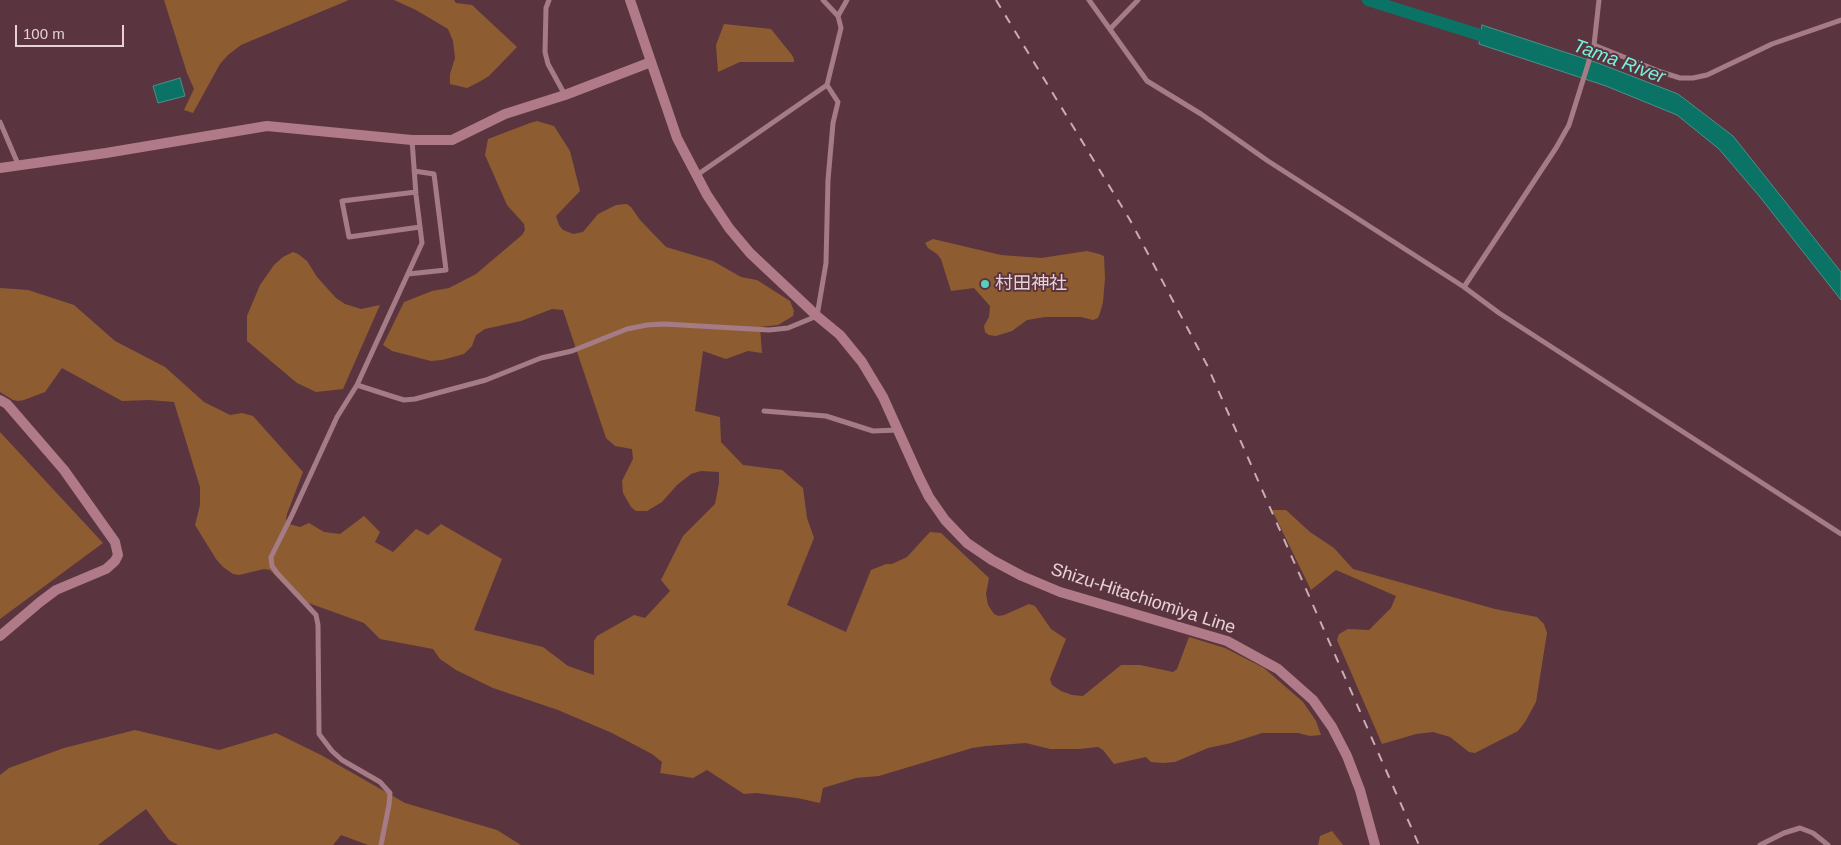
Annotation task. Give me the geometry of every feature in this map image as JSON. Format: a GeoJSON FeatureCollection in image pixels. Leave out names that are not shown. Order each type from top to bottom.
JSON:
{"type":"FeatureCollection","features":[{"type":"Feature","properties":{"kind":"main road","name":"Shizu-Hitachiomiya Line"},"geometry":{"type":"LineString","coordinates":[[630,0],[678,138],[707,195],[750,253],[840,336],[867,369],[883,397],[926,490],[945,520],[967,543],[992,560],[1022,576],[1060,592],[1227,641],[1278,669],[1313,700],[1332,727],[1347,756],[1360,790],[1375,845]]}},
{"type":"Feature","properties":{"kind":"main road"},"geometry":{"type":"LineString","coordinates":[[0,168],[106,153],[267,126],[412,140],[452,140],[505,114],[565,95],[650,62]]}},
{"type":"Feature","properties":{"kind":"main road"},"geometry":{"type":"LineString","coordinates":[[0,400],[6,404],[64,470],[115,542],[118,555],[115,562],[106,568],[56,590],[0,636]]}},
{"type":"Feature","properties":{"kind":"street"},"geometry":{"type":"LineString","coordinates":[[549,0],[546,8],[545,52],[548,64],[565,95]]}},
{"type":"Feature","properties":{"kind":"street"},"geometry":{"type":"LineString","coordinates":[[697,175],[827,85],[841,28],[838,16],[823,0]]}},
{"type":"Feature","properties":{"kind":"street"},"geometry":{"type":"LineString","coordinates":[[838,16],[847,0]]}},
{"type":"Feature","properties":{"kind":"street"},"geometry":{"type":"LineString","coordinates":[[1089,0],[1147,81],[1201,114],[1268,161],[1464,287],[1499,313],[1841,534]]}},
{"type":"Feature","properties":{"kind":"street"},"geometry":{"type":"LineString","coordinates":[[1110,29],[1138,0]]}},
{"type":"Feature","properties":{"kind":"street"},"geometry":{"type":"LineString","coordinates":[[1464,287],[1556,148],[1569,125],[1594,45],[1599,0]]}},
{"type":"Feature","properties":{"kind":"street"},"geometry":{"type":"LineString","coordinates":[[1594,45],[1661,72],[1680,78],[1693,78],[1707,75],[1772,44],[1841,20]]}},
{"type":"Feature","properties":{"kind":"street"},"geometry":{"type":"LineString","coordinates":[[357,385],[404,400],[415,399],[486,380],[542,358],[572,351],[627,328],[664,324],[769,330],[788,328],[817,316],[826,263],[828,180],[833,123],[838,102],[827,85]]}},
{"type":"Feature","properties":{"kind":"street"},"geometry":{"type":"LineString","coordinates":[[0,122],[18,164]]}},
{"type":"Feature","properties":{"kind":"street"},"geometry":{"type":"LineString","coordinates":[[381,845],[390,805],[390,793],[380,782],[342,760],[324,743],[319,734],[318,625],[316,615],[277,573],[272,566],[271,557],[337,417],[357,385],[422,242],[412,140]]}},
{"type":"Feature","properties":{"kind":"street"},"geometry":{"type":"LineString","coordinates":[[408,274],[446,270],[434,174],[414,170]]}},
{"type":"Feature","properties":{"kind":"street"},"geometry":{"type":"LineString","coordinates":[[416,192],[342,201],[349,237],[420,227]]}},
{"type":"Feature","properties":{"kind":"street"},"geometry":{"type":"LineString","coordinates":[[764,411],[826,416],[873,431],[897,430]]}},
{"type":"Feature","properties":{"kind":"street"},"geometry":{"type":"LineString","coordinates":[[1760,845],[1784,832],[1800,828],[1814,833],[1828,845]]}},
{"type":"Feature","properties":{"kind":"shaded area"},"geometry":{"type":"Polygon","coordinates":[[[164,0],[349,0],[241,45],[220,64],[193,113],[184,110],[194,89],[187,73],[164,0]]]}},
{"type":"Feature","properties":{"kind":"shaded area"},"geometry":{"type":"Polygon","coordinates":[[[394,0],[454,0],[456,3],[472,5],[517,47],[489,76],[479,82],[467,88],[450,84],[450,74],[455,58],[453,41],[448,29],[416,10],[394,0]]]}},
{"type":"Feature","properties":{"kind":"shaded area"},"geometry":{"type":"Polygon","coordinates":[[[724,24],[771,29],[792,55],[794,62],[740,62],[718,72],[716,45],[724,24]]]}},
{"type":"Feature","properties":{"kind":"shaded area"},"geometry":{"type":"Polygon","coordinates":[[[1482,25],[1598,63],[1678,94],[1733,136],[1841,272],[1841,300],[1760,197],[1719,149],[1677,115],[1606,86],[1479,44],[1482,25]]]}},
{"type":"Feature","properties":{"kind":"shaded area"},"geometry":{"type":"Polygon","coordinates":[[[180,78],[185,96],[158,103],[153,86],[180,78]]]}},
{"type":"Feature","properties":{"kind":"shaded area"},"geometry":{"type":"Polygon","coordinates":[[[537,121],[554,126],[570,151],[580,191],[556,216],[563,230],[573,234],[583,232],[598,214],[616,205],[627,204],[666,247],[713,261],[741,277],[757,280],[790,301],[794,311],[793,316],[778,325],[760,327],[762,353],[748,351],[726,359],[703,351],[695,411],[720,417],[721,442],[743,465],[782,470],[803,488],[807,518],[814,538],[787,605],[846,632],[871,570],[907,557],[930,532],[941,533],[989,578],[986,594],[988,605],[994,614],[1004,615],[1029,604],[1035,606],[1051,629],[1066,639],[1050,679],[1052,685],[1061,691],[1083,696],[1121,665],[1140,665],[1173,672],[1177,669],[1189,637],[1225,648],[1264,668],[1303,702],[1316,721],[1321,735],[1262,733],[1208,748],[1175,762],[1163,763],[1151,762],[1146,757],[1114,764],[1103,750],[1098,747],[1050,749],[1026,743],[986,746],[972,748],[879,776],[856,778],[823,788],[820,803],[756,793],[744,794],[707,770],[693,778],[660,773],[662,762],[652,754],[612,733],[558,710],[493,688],[456,670],[440,659],[433,649],[380,639],[364,623],[303,601],[294,595],[270,570],[264,569],[239,575],[233,574],[223,567],[195,525],[200,505],[200,487],[174,402],[149,400],[122,401],[62,368],[45,392],[18,401],[0,392],[0,288],[28,290],[74,305],[115,341],[165,367],[204,402],[230,415],[242,413],[253,416],[303,472],[287,514],[286,519],[289,524],[300,527],[309,523],[324,532],[340,534],[364,516],[380,532],[375,542],[393,552],[416,529],[428,535],[441,524],[502,559],[474,630],[543,647],[568,666],[594,675],[594,641],[597,636],[634,615],[645,618],[670,591],[661,580],[683,536],[715,504],[719,472],[701,471],[691,474],[677,485],[662,502],[647,511],[636,511],[631,507],[623,493],[622,481],[633,459],[632,449],[615,446],[606,438],[563,310],[552,309],[521,321],[485,329],[476,335],[472,346],[464,354],[442,360],[431,361],[392,351],[383,345],[404,302],[432,291],[449,288],[476,274],[522,235],[525,230],[524,224],[507,205],[485,155],[488,139],[537,121]]]}},
{"type":"Feature","properties":{"kind":"shaded area"},"geometry":{"type":"Polygon","coordinates":[[[933,239],[1001,255],[1041,258],[1087,251],[1104,256],[1103,302],[1098,318],[1093,320],[1081,317],[1045,317],[1027,320],[1012,331],[996,336],[989,335],[985,332],[984,326],[989,317],[990,306],[974,288],[951,291],[941,259],[925,243],[933,239]]]}},
{"type":"Feature","properties":{"kind":"shaded area"},"geometry":{"type":"Polygon","coordinates":[[[293,252],[307,261],[317,277],[336,298],[345,304],[361,309],[380,305],[343,389],[316,392],[297,383],[247,341],[247,316],[260,285],[274,265],[283,257],[293,252]]]}},
{"type":"Feature","properties":{"kind":"shaded area"},"geometry":{"type":"Polygon","coordinates":[[[0,432],[103,543],[0,619],[0,432]]]}},
{"type":"Feature","properties":{"kind":"shaded area"},"geometry":{"type":"Polygon","coordinates":[[[1272,510],[1286,510],[1310,532],[1334,548],[1353,569],[1495,609],[1537,617],[1544,624],[1547,633],[1536,702],[1518,731],[1475,753],[1469,752],[1450,737],[1433,732],[1416,734],[1382,744],[1337,640],[1339,634],[1348,629],[1369,630],[1391,608],[1396,596],[1336,570],[1311,590],[1272,510]]]}},
{"type":"Feature","properties":{"kind":"shaded area"},"geometry":{"type":"Polygon","coordinates":[[[135,730],[219,750],[276,733],[321,755],[405,803],[497,830],[521,845],[368,845],[341,835],[333,845],[178,845],[169,840],[146,809],[98,845],[0,845],[0,775],[9,768],[64,748],[135,730]]]}},
{"type":"Feature","properties":{"kind":"shaded area"},"geometry":{"type":"Polygon","coordinates":[[[1332,831],[1343,845],[1318,845],[1320,836],[1332,831]]]}},
{"type":"Feature","properties":{"kind":"waterway","name":"Tama River"},"geometry":{"type":"LineString","coordinates":[[1368,0],[1496,40]]}},
{"type":"Feature","properties":{"kind":"railway"},"geometry":{"type":"LineString","coordinates":[[996,0],[1130,220],[1207,365],[1419,845]]}},
{"type":"Feature","properties":{"kind":"place","name":"村田神社"},"geometry":{"type":"Point","coordinates":[985,284]}}]}
